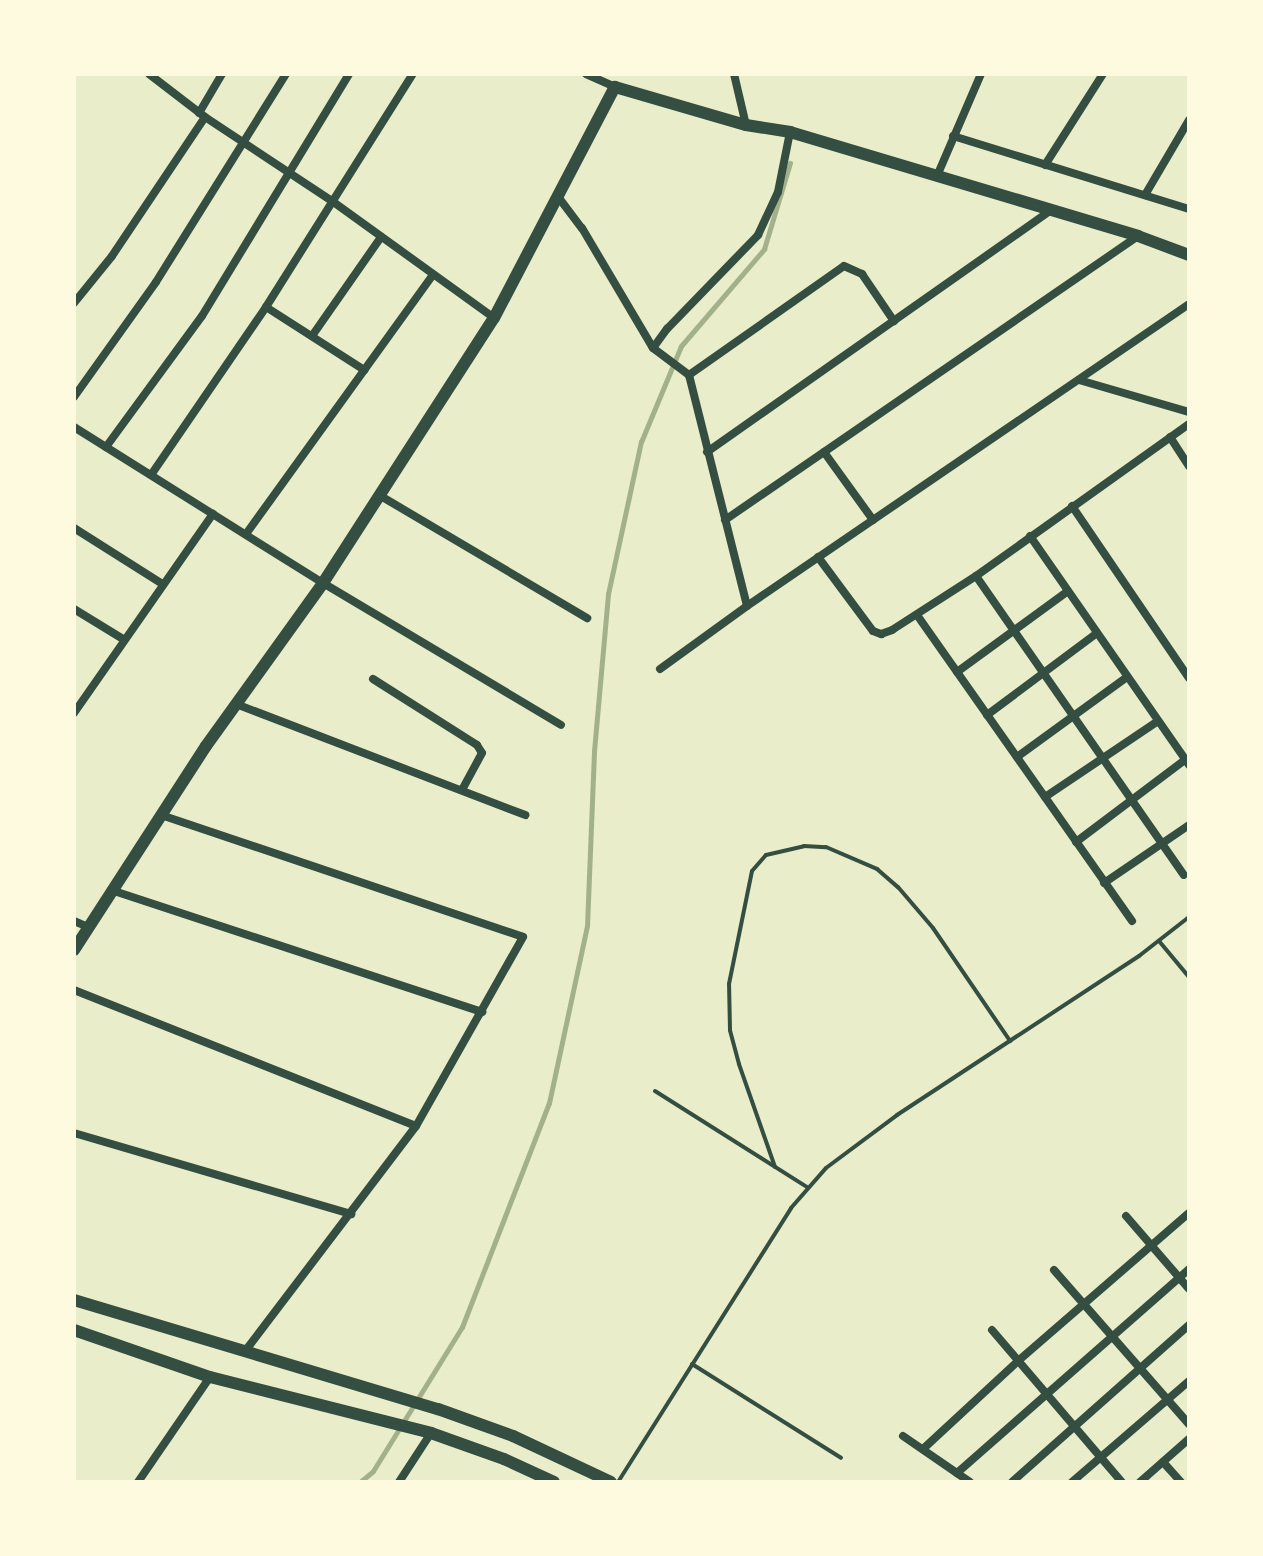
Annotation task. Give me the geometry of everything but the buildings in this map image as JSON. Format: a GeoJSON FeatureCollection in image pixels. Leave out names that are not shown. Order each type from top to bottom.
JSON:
{"type":"FeatureCollection","features":[{"type":"Feature","properties":{"kind":"main road"},"geometry":{"type":"LineString","coordinates":[[74,950],[236,704],[323,583],[494,318],[559,198],[613,80],[746,125],[790,132],[1138,236],[1189,255]]}},
{"type":"Feature","properties":{"kind":"main road"},"geometry":{"type":"LineString","coordinates":[[74,1300],[247,1349],[438,1409],[513,1436],[611,1482]]}},
{"type":"Feature","properties":{"kind":"main road"},"geometry":{"type":"LineString","coordinates":[[74,1330],[210,1377],[431,1433],[504,1459],[554,1482]]}},
{"type":"Feature","properties":{"kind":"street"},"geometry":{"type":"LineString","coordinates":[[74,303],[112,256],[202,115],[222,74]]}},
{"type":"Feature","properties":{"kind":"street"},"geometry":{"type":"LineString","coordinates":[[74,397],[156,282],[286,74]]}},
{"type":"Feature","properties":{"kind":"street"},"geometry":{"type":"LineString","coordinates":[[106,447],[202,316],[349,74]]}},
{"type":"Feature","properties":{"kind":"street"},"geometry":{"type":"LineString","coordinates":[[151,475],[266,307],[413,74]]}},
{"type":"Feature","properties":{"kind":"street"},"geometry":{"type":"LineString","coordinates":[[586,74],[613,80]]}},
{"type":"Feature","properties":{"kind":"street"},"geometry":{"type":"LineString","coordinates":[[734,74],[746,125]]}},
{"type":"Feature","properties":{"kind":"street"},"geometry":{"type":"LineString","coordinates":[[937,176],[981,74]]}},
{"type":"Feature","properties":{"kind":"street"},"geometry":{"type":"LineString","coordinates":[[1045,165],[1103,74]]}},
{"type":"Feature","properties":{"kind":"street"},"geometry":{"type":"LineString","coordinates":[[155,76],[202,115],[332,201],[494,318]]}},
{"type":"Feature","properties":{"kind":"street"},"geometry":{"type":"LineString","coordinates":[[1145,195],[1189,120]]}},
{"type":"Feature","properties":{"kind":"street"},"geometry":{"type":"LineString","coordinates":[[653,348],[667,329],[758,235],[778,192],[790,132]]}},
{"type":"Feature","properties":{"kind":"street"},"geometry":{"type":"LineString","coordinates":[[953,136],[1189,209]]}},
{"type":"Feature","properties":{"kind":"street"},"geometry":{"type":"LineString","coordinates":[[559,198],[582,228],[653,348],[689,375],[747,606]]}},
{"type":"Feature","properties":{"kind":"street"},"geometry":{"type":"LineString","coordinates":[[707,452],[1050,211]]}},
{"type":"Feature","properties":{"kind":"street"},"geometry":{"type":"LineString","coordinates":[[725,520],[1138,236]]}},
{"type":"Feature","properties":{"kind":"street"},"geometry":{"type":"LineString","coordinates":[[312,336],[381,237]]}},
{"type":"Feature","properties":{"kind":"street"},"geometry":{"type":"LineString","coordinates":[[689,375],[844,266],[862,274],[894,321]]}},
{"type":"Feature","properties":{"kind":"street"},"geometry":{"type":"LineString","coordinates":[[246,534],[433,275]]}},
{"type":"Feature","properties":{"kind":"street"},"geometry":{"type":"LineString","coordinates":[[660,669],[818,557],[1189,304]]}},
{"type":"Feature","properties":{"kind":"street"},"geometry":{"type":"LineString","coordinates":[[266,307],[364,370]]}},
{"type":"Feature","properties":{"kind":"street"},"geometry":{"type":"LineString","coordinates":[[1079,380],[1189,412]]}},
{"type":"Feature","properties":{"kind":"street"},"geometry":{"type":"LineString","coordinates":[[818,557],[873,631],[881,634],[917,615],[976,576],[1189,424]]}},
{"type":"Feature","properties":{"kind":"street"},"geometry":{"type":"LineString","coordinates":[[74,427],[323,583],[561,725]]}},
{"type":"Feature","properties":{"kind":"street"},"geometry":{"type":"LineString","coordinates":[[1170,437],[1189,466]]}},
{"type":"Feature","properties":{"kind":"street"},"geometry":{"type":"LineString","coordinates":[[824,452],[873,520]]}},
{"type":"Feature","properties":{"kind":"street"},"geometry":{"type":"LineString","coordinates":[[379,495],[587,618]]}},
{"type":"Feature","properties":{"kind":"street"},"geometry":{"type":"LineString","coordinates":[[1072,506],[1189,678]]}},
{"type":"Feature","properties":{"kind":"street"},"geometry":{"type":"LineString","coordinates":[[75,709],[161,583],[213,514]]}},
{"type":"Feature","properties":{"kind":"street"},"geometry":{"type":"LineString","coordinates":[[74,528],[161,583]]}},
{"type":"Feature","properties":{"kind":"street"},"geometry":{"type":"LineString","coordinates":[[1030,536],[1187,763],[1076,842]]}},
{"type":"Feature","properties":{"kind":"street"},"geometry":{"type":"LineString","coordinates":[[976,576],[1184,875]]}},
{"type":"Feature","properties":{"kind":"street"},"geometry":{"type":"LineString","coordinates":[[957,672],[1068,591]]}},
{"type":"Feature","properties":{"kind":"street"},"geometry":{"type":"LineString","coordinates":[[74,609],[123,639]]}},
{"type":"Feature","properties":{"kind":"street"},"geometry":{"type":"LineString","coordinates":[[917,615],[1132,921]]}},
{"type":"Feature","properties":{"kind":"street"},"geometry":{"type":"LineString","coordinates":[[987,715],[1097,633]]}},
{"type":"Feature","properties":{"kind":"street"},"geometry":{"type":"LineString","coordinates":[[1017,757],[1127,677]]}},
{"type":"Feature","properties":{"kind":"street"},"geometry":{"type":"LineString","coordinates":[[373,679],[477,745],[482,753],[462,790]]}},
{"type":"Feature","properties":{"kind":"street"},"geometry":{"type":"LineString","coordinates":[[236,704],[525,815]]}},
{"type":"Feature","properties":{"kind":"street"},"geometry":{"type":"LineString","coordinates":[[1045,797],[1158,721]]}},
{"type":"Feature","properties":{"kind":"street"},"geometry":{"type":"LineString","coordinates":[[161,815],[523,937],[416,1126],[247,1349]]}},
{"type":"Feature","properties":{"kind":"street"},"geometry":{"type":"LineString","coordinates":[[1104,883],[1189,825]]}},
{"type":"Feature","properties":{"kind":"street"},"geometry":{"type":"LineString","coordinates":[[111,890],[482,1012]]}},
{"type":"Feature","properties":{"kind":"street"},"geometry":{"type":"LineString","coordinates":[[74,921],[88,927]]}},
{"type":"Feature","properties":{"kind":"street"},"geometry":{"type":"LineString","coordinates":[[74,990],[416,1126]]}},
{"type":"Feature","properties":{"kind":"street"},"geometry":{"type":"LineString","coordinates":[[74,1133],[351,1214]]}},
{"type":"Feature","properties":{"kind":"street"},"geometry":{"type":"LineString","coordinates":[[923,1449],[1018,1361],[1189,1213]]}},
{"type":"Feature","properties":{"kind":"street"},"geometry":{"type":"LineString","coordinates":[[1126,1216],[1189,1289]]}},
{"type":"Feature","properties":{"kind":"street"},"geometry":{"type":"LineString","coordinates":[[957,1473],[1189,1269]]}},
{"type":"Feature","properties":{"kind":"street"},"geometry":{"type":"LineString","coordinates":[[1054,1270],[1189,1424]]}},
{"type":"Feature","properties":{"kind":"street"},"geometry":{"type":"LineString","coordinates":[[1012,1482],[1189,1325]]}},
{"type":"Feature","properties":{"kind":"street"},"geometry":{"type":"LineString","coordinates":[[992,1330],[1122,1482]]}},
{"type":"Feature","properties":{"kind":"street"},"geometry":{"type":"LineString","coordinates":[[138,1482],[210,1377]]}},
{"type":"Feature","properties":{"kind":"street"},"geometry":{"type":"LineString","coordinates":[[1072,1482],[1189,1381]]}},
{"type":"Feature","properties":{"kind":"street"},"geometry":{"type":"LineString","coordinates":[[399,1482],[431,1433]]}},
{"type":"Feature","properties":{"kind":"street"},"geometry":{"type":"LineString","coordinates":[[903,1436],[970,1482]]}},
{"type":"Feature","properties":{"kind":"street"},"geometry":{"type":"LineString","coordinates":[[1140,1482],[1189,1439]]}},
{"type":"Feature","properties":{"kind":"street"},"geometry":{"type":"LineString","coordinates":[[1163,1462],[1181,1482]]}},
{"type":"Feature","properties":{"kind":"lane"},"geometry":{"type":"LineString","coordinates":[[775,1167],[730,1030],[729,984],[752,871],[766,855],[804,846],[826,847],[851,854],[877,869],[898,887],[933,928],[1010,1041]]}},
{"type":"Feature","properties":{"kind":"lane"},"geometry":{"type":"LineString","coordinates":[[618,1482],[807,1187],[826,1168],[897,1115],[1159,941],[1189,917]]}},
{"type":"Feature","properties":{"kind":"lane"},"geometry":{"type":"LineString","coordinates":[[1159,941],[1189,977]]}},
{"type":"Feature","properties":{"kind":"lane"},"geometry":{"type":"LineString","coordinates":[[655,1091],[807,1187]]}},
{"type":"Feature","properties":{"kind":"lane"},"geometry":{"type":"LineString","coordinates":[[692,1364],[841,1458]]}},
{"type":"Feature","properties":{"kind":"waterway"},"geometry":{"type":"LineString","coordinates":[[360,1482],[373,1471],[462,1327],[549,1103],[587,926],[594,751],[608,594],[641,442],[681,346],[764,249],[790,163]]}}]}
